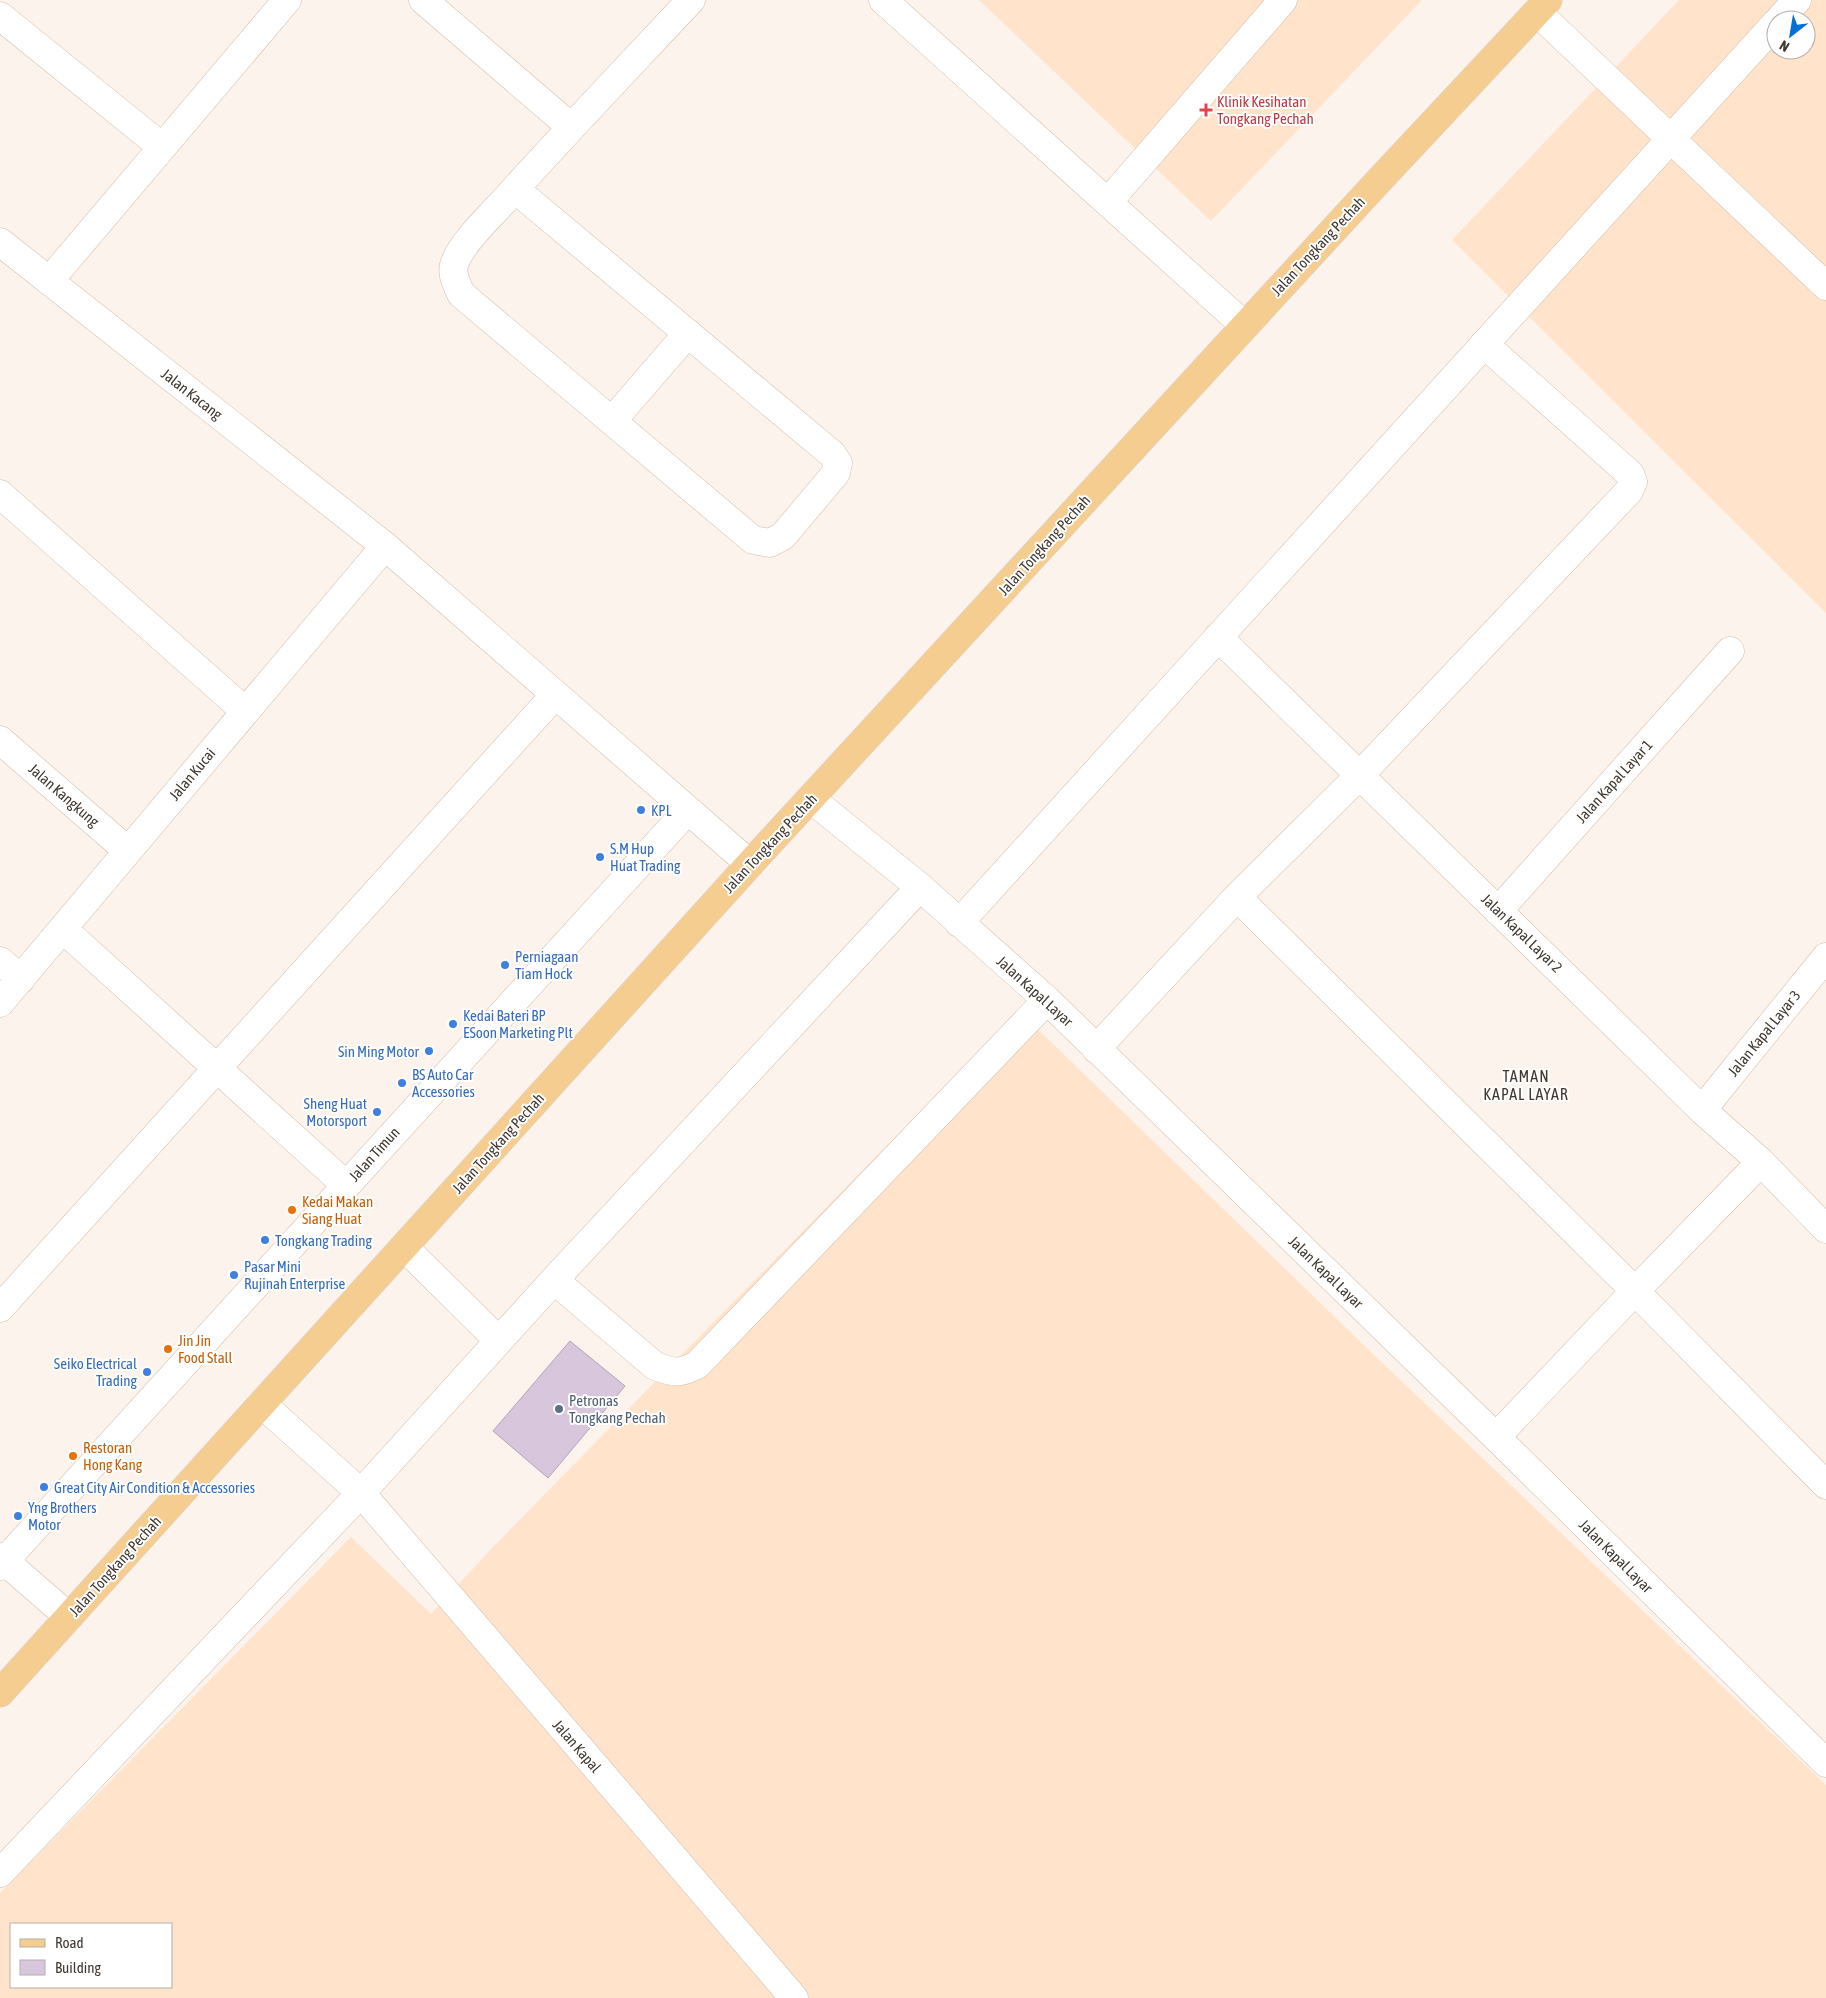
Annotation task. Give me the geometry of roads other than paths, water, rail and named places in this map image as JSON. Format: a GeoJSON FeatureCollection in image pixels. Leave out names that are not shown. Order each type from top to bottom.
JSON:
{"type":"FeatureCollection","features":[{"type":"Feature","properties":{"kind":"main road","name":"Jalan Tongkang Pechah"},"geometry":{"type":"LineString","coordinates":[[0,1693],[750,864],[1542,6]]}},
{"type":"Feature","properties":{"kind":"street"},"geometry":{"type":"LineString","coordinates":[[423,0],[571,127]]}},
{"type":"Feature","properties":{"kind":"street"},"geometry":{"type":"LineString","coordinates":[[516,189],[832,454],[838,463],[836,473],[783,536],[770,544],[753,540],[461,294],[454,279],[453,264],[460,251],[571,127],[690,0]]}},
{"type":"Feature","properties":{"kind":"street"},"geometry":{"type":"LineString","coordinates":[[883,0],[1245,326]]}},
{"type":"Feature","properties":{"kind":"street"},"geometry":{"type":"LineString","coordinates":[[1108,202],[1283,0]]}},
{"type":"Feature","properties":{"kind":"street"},"geometry":{"type":"LineString","coordinates":[[1788,10],[1797,0]]}},
{"type":"Feature","properties":{"kind":"street"},"geometry":{"type":"LineString","coordinates":[[49,281],[162,147],[274,4]]}},
{"type":"Feature","properties":{"kind":"street"},"geometry":{"type":"LineString","coordinates":[[1542,6],[1672,138],[1826,286]]}},
{"type":"Feature","properties":{"kind":"street"},"geometry":{"type":"LineString","coordinates":[[0,16],[162,147]]}},
{"type":"Feature","properties":{"kind":"street"},"geometry":{"type":"LineString","coordinates":[[959,924],[1766,34]]}},
{"type":"Feature","properties":{"kind":"street","name":"Jalan Kacang"},"geometry":{"type":"LineString","coordinates":[[0,242],[385,546],[750,864]]}},
{"type":"Feature","properties":{"kind":"street"},"geometry":{"type":"LineString","coordinates":[[612,421],[688,333]]}},
{"type":"Feature","properties":{"kind":"street"},"geometry":{"type":"LineString","coordinates":[[1096,1049],[1237,897],[1360,775],[1629,491],[1633,482],[1630,474],[1484,344]]}},
{"type":"Feature","properties":{"kind":"street"},"geometry":{"type":"LineString","coordinates":[[0,494],[245,711]]}},
{"type":"Feature","properties":{"kind":"street","name":"Jalan Kucai"},"geometry":{"type":"LineString","coordinates":[[0,1003],[385,546]]}},
{"type":"Feature","properties":{"kind":"street","name":"Jalan Kapal Layar 2"},"geometry":{"type":"LineString","coordinates":[[1218,637],[1702,1110],[1761,1162],[1826,1229]]}},
{"type":"Feature","properties":{"kind":"street","name":"Jalan Kapal Layar 1"},"geometry":{"type":"LineString","coordinates":[[1498,910],[1730,652]]}},
{"type":"Feature","properties":{"kind":"street"},"geometry":{"type":"LineString","coordinates":[[0,1308],[555,694]]}},
{"type":"Feature","properties":{"kind":"street","name":"Jalan Kangkung"},"geometry":{"type":"LineString","coordinates":[[0,740],[128,851]]}},
{"type":"Feature","properties":{"kind":"street","name":"Jalan Kapal Layar"},"geometry":{"type":"LineString","coordinates":[[811,799],[920,887],[959,924],[1047,1000],[1496,1437],[1826,1763]]}},
{"type":"Feature","properties":{"kind":"street","name":"Jalan Timun"},"geometry":{"type":"LineString","coordinates":[[2,1561],[688,810]]}},
{"type":"Feature","properties":{"kind":"street"},"geometry":{"type":"LineString","coordinates":[[0,1873],[361,1493],[554,1280],[920,887]]}},
{"type":"Feature","properties":{"kind":"street"},"geometry":{"type":"LineString","coordinates":[[1237,897],[1635,1291],[1826,1485]]}},
{"type":"Feature","properties":{"kind":"street"},"geometry":{"type":"LineString","coordinates":[[63,929],[346,1185]]}},
{"type":"Feature","properties":{"kind":"street","name":"Jalan Kapal Layar 3"},"geometry":{"type":"LineString","coordinates":[[1702,1110],[1826,957]]}},
{"type":"Feature","properties":{"kind":"street"},"geometry":{"type":"LineString","coordinates":[[0,962],[21,979]]}},
{"type":"Feature","properties":{"kind":"street"},"geometry":{"type":"LineString","coordinates":[[554,1280],[655,1366],[670,1372],[682,1372],[697,1364],[1047,1000]]}},
{"type":"Feature","properties":{"kind":"street"},"geometry":{"type":"LineString","coordinates":[[1496,1437],[1761,1162]]}},
{"type":"Feature","properties":{"kind":"street"},"geometry":{"type":"LineString","coordinates":[[404,1246],[500,1341]]}},
{"type":"Feature","properties":{"kind":"street","name":"Jalan Kapal"},"geometry":{"type":"LineString","coordinates":[[262,1404],[361,1493],[794,1998]]}},
{"type":"Feature","properties":{"kind":"street"},"geometry":{"type":"LineString","coordinates":[[2,1561],[69,1617]]}},
{"type":"Feature","properties":{"kind":"place","name":"Klinik Kesihatan Tongkang Pechah"},"geometry":{"type":"Point","coordinates":[1206,110]}},
{"type":"Feature","properties":{"kind":"place","name":"KPL"},"geometry":{"type":"Point","coordinates":[641,810]}},
{"type":"Feature","properties":{"kind":"place","name":"S.M Hup Huat Trading"},"geometry":{"type":"Point","coordinates":[600,857]}},
{"type":"Feature","properties":{"kind":"place","name":"Perniagaan Tiam Hock"},"geometry":{"type":"Point","coordinates":[505,965]}},
{"type":"Feature","properties":{"kind":"place","name":"Kedai Bateri BP ESoon Marketing Plt"},"geometry":{"type":"Point","coordinates":[453,1024]}},
{"type":"Feature","properties":{"kind":"place","name":"Sin Ming Motor"},"geometry":{"type":"Point","coordinates":[429,1051]}},
{"type":"Feature","properties":{"kind":"place","name":"BS Auto Car Accessories"},"geometry":{"type":"Point","coordinates":[402,1083]}},
{"type":"Feature","properties":{"kind":"place","name":"Sheng Huat Motorsport"},"geometry":{"type":"Point","coordinates":[377,1112]}},
{"type":"Feature","properties":{"kind":"place","name":"Kedai Makan Siang Huat"},"geometry":{"type":"Point","coordinates":[292,1210]}},
{"type":"Feature","properties":{"kind":"place","name":"Tongkang Trading"},"geometry":{"type":"Point","coordinates":[265,1240]}},
{"type":"Feature","properties":{"kind":"place","name":"Pasar Mini Rujinah Enterprise"},"geometry":{"type":"Point","coordinates":[234,1275]}},
{"type":"Feature","properties":{"kind":"place","name":"Jin Jin Food Stall"},"geometry":{"type":"Point","coordinates":[168,1349]}},
{"type":"Feature","properties":{"kind":"place","name":"Seiko Electrical Trading"},"geometry":{"type":"Point","coordinates":[147,1372]}},
{"type":"Feature","properties":{"kind":"place","name":"Petronas Tongkang Pechah"},"geometry":{"type":"Point","coordinates":[559,1409]}},
{"type":"Feature","properties":{"kind":"place","name":"Restoran Hong Kang"},"geometry":{"type":"Point","coordinates":[73,1456]}},
{"type":"Feature","properties":{"kind":"place","name":"Great City Air Condition & Accessories"},"geometry":{"type":"Point","coordinates":[44,1487]}},
{"type":"Feature","properties":{"kind":"place","name":"Yng Brothers Motor"},"geometry":{"type":"Point","coordinates":[18,1516]}},
{"type":"Feature","properties":{"kind":"district","name":"TAMAN KAPAL LAYAR"},"geometry":{"type":"Point","coordinates":[1526,1085]}}]}
